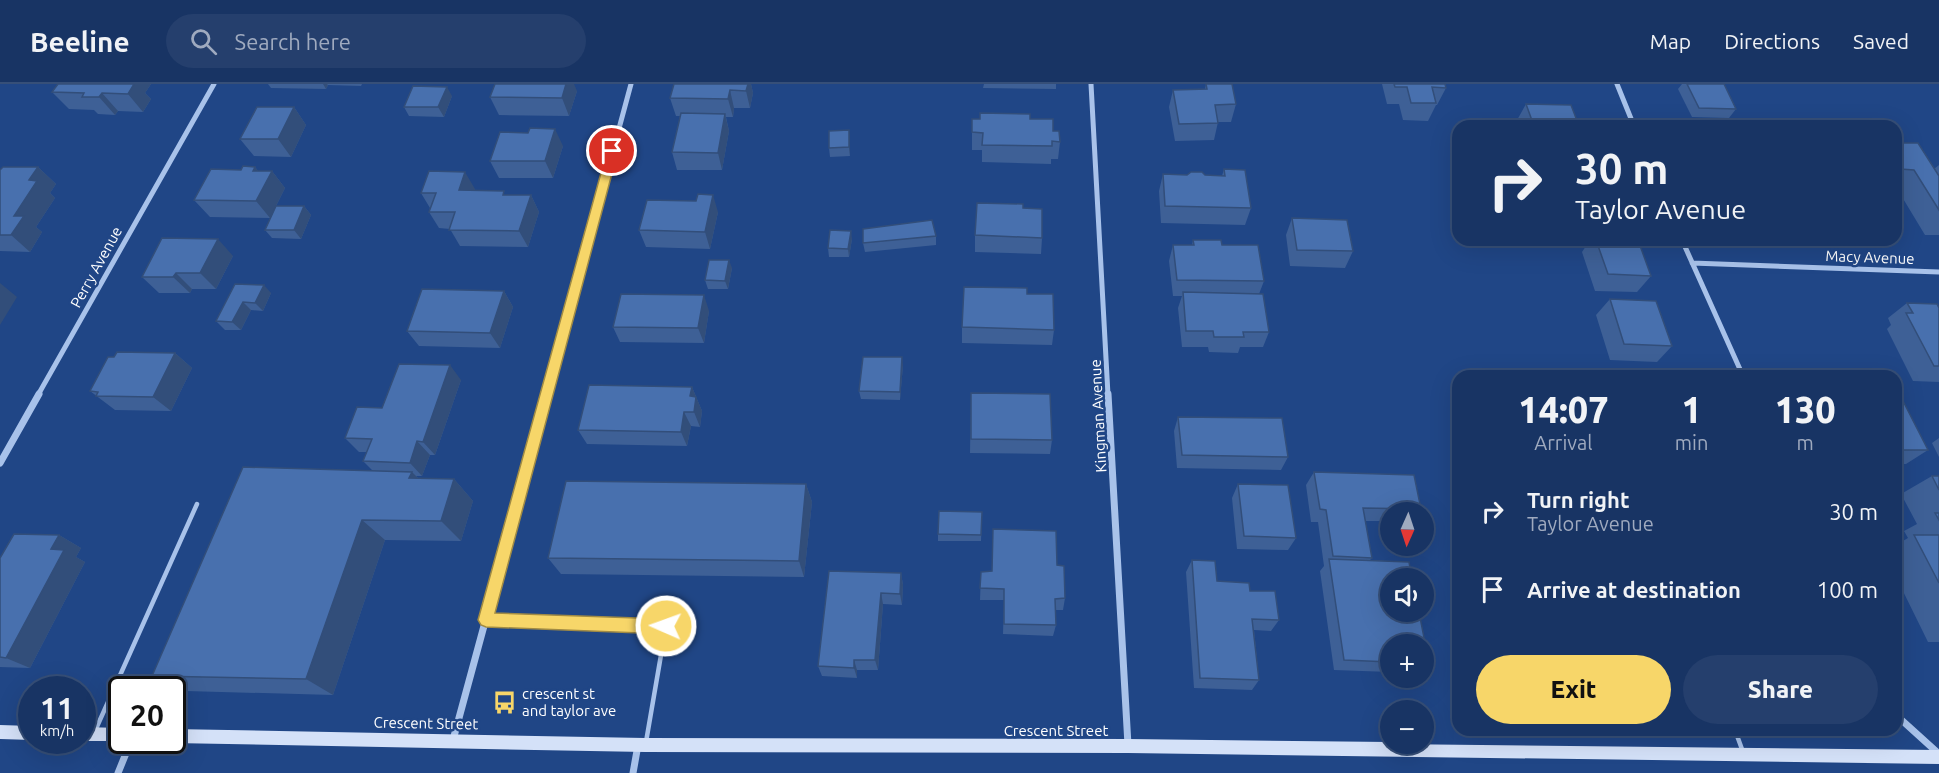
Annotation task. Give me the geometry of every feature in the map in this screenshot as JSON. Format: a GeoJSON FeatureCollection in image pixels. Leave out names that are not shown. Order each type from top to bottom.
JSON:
{"type":"FeatureCollection","features":[{"type":"Feature","properties":{"kind":"main road"},"geometry":{"type":"LineString","coordinates":[[0,732],[18,733]]}},
{"type":"Feature","properties":{"kind":"main road","name":"Crescent Street"},"geometry":{"type":"LineString","coordinates":[[186,736],[642,744],[1128,746],[1939,755]]}},
{"type":"Feature","properties":{"kind":"street","name":"Perry Avenue"},"geometry":{"type":"LineString","coordinates":[[0,463],[214,84]]}},
{"type":"Feature","properties":{"kind":"street"},"geometry":{"type":"LineString","coordinates":[[453,740],[630,84]]}},
{"type":"Feature","properties":{"kind":"street","name":"Kingman Avenue"},"geometry":{"type":"LineString","coordinates":[[1091,84],[1128,746]]}},
{"type":"Feature","properties":{"kind":"street"},"geometry":{"type":"LineString","coordinates":[[1617,84],[1632,120]]}},
{"type":"Feature","properties":{"kind":"street"},"geometry":{"type":"LineString","coordinates":[[1685,246],[1740,370]]}},
{"type":"Feature","properties":{"kind":"street","name":"Macy Avenue"},"geometry":{"type":"LineString","coordinates":[[1692,263],[1939,272]]}},
{"type":"Feature","properties":{"kind":"street"},"geometry":{"type":"LineString","coordinates":[[1902,721],[1939,755]]}},
{"type":"Feature","properties":{"kind":"street"},"geometry":{"type":"LineString","coordinates":[[633,773],[642,744]]}},
{"type":"Feature","properties":{"kind":"street"},"geometry":{"type":"LineString","coordinates":[[118,773],[126,754]]}},
{"type":"Feature","properties":{"kind":"lane"},"geometry":{"type":"LineString","coordinates":[[96,717],[197,504]]}},
{"type":"Feature","properties":{"kind":"lane"},"geometry":{"type":"LineString","coordinates":[[486,620],[666,626],[642,744]]}},
{"type":"Feature","properties":{"kind":"lane"},"geometry":{"type":"LineString","coordinates":[[1737,736],[1744,754]]}},
{"type":"Feature","properties":{"kind":"building"},"geometry":{"type":"Polygon","coordinates":[[[58,84],[134,84],[128,94],[102,93],[99,97],[82,97],[84,93],[52,92],[58,84]]]}},
{"type":"Feature","properties":{"kind":"building"},"geometry":{"type":"Polygon","coordinates":[[[495,84],[566,84],[562,98],[490,97],[495,84]]]}},
{"type":"Feature","properties":{"kind":"building"},"geometry":{"type":"Polygon","coordinates":[[[674,84],[748,84],[746,91],[730,90],[728,99],[670,98],[674,84]]]}},
{"type":"Feature","properties":{"kind":"building"},"geometry":{"type":"Polygon","coordinates":[[[1206,84],[1232,84],[1236,104],[1215,105],[1218,123],[1179,124],[1173,90],[1207,89],[1206,84]]]}},
{"type":"Feature","properties":{"kind":"building"},"geometry":{"type":"Polygon","coordinates":[[[1394,84],[1445,84],[1446,88],[1432,87],[1436,103],[1411,103],[1407,87],[1395,87],[1394,84]]]}},
{"type":"Feature","properties":{"kind":"building"},"geometry":{"type":"Polygon","coordinates":[[[1687,84],[1724,84],[1736,109],[1699,108],[1687,84]]]}},
{"type":"Feature","properties":{"kind":"building"},"geometry":{"type":"Polygon","coordinates":[[[413,86],[447,87],[438,107],[404,107],[413,86]]]}},
{"type":"Feature","properties":{"kind":"building"},"geometry":{"type":"Polygon","coordinates":[[[1526,104],[1571,105],[1577,120],[1532,120],[1526,104]]]}},
{"type":"Feature","properties":{"kind":"building"},"geometry":{"type":"Polygon","coordinates":[[[257,107],[294,107],[278,139],[240,139],[257,107]]]}},
{"type":"Feature","properties":{"kind":"building"},"geometry":{"type":"Polygon","coordinates":[[[681,113],[725,114],[718,153],[672,152],[681,113]]]}},
{"type":"Feature","properties":{"kind":"building"},"geometry":{"type":"Polygon","coordinates":[[[980,113],[1030,114],[1030,119],[1053,119],[1053,131],[1059,131],[1060,142],[1052,141],[1052,146],[982,145],[983,133],[972,132],[972,119],[980,119],[980,113]]]}},
{"type":"Feature","properties":{"kind":"building"},"geometry":{"type":"Polygon","coordinates":[[[530,128],[555,129],[545,161],[490,161],[500,132],[528,133],[530,128]]]}},
{"type":"Feature","properties":{"kind":"building"},"geometry":{"type":"Polygon","coordinates":[[[849,130],[849,147],[829,148],[829,131],[849,130]]]}},
{"type":"Feature","properties":{"kind":"building"},"geometry":{"type":"Polygon","coordinates":[[[1902,143],[1918,143],[1939,176],[1939,210],[1914,170],[1902,169],[1902,143]]]}},
{"type":"Feature","properties":{"kind":"building"},"geometry":{"type":"Polygon","coordinates":[[[243,166],[255,167],[253,171],[272,171],[256,201],[194,200],[211,169],[241,170],[243,166]]]}},
{"type":"Feature","properties":{"kind":"building"},"geometry":{"type":"Polygon","coordinates":[[[3,167],[38,167],[29,180],[37,181],[14,216],[24,216],[11,235],[0,235],[0,170],[3,167]]]}},
{"type":"Feature","properties":{"kind":"building"},"geometry":{"type":"Polygon","coordinates":[[[1224,169],[1245,170],[1251,208],[1165,206],[1163,174],[1187,175],[1191,172],[1202,172],[1205,175],[1225,176],[1224,169]]]}},
{"type":"Feature","properties":{"kind":"building"},"geometry":{"type":"Polygon","coordinates":[[[429,171],[465,172],[459,190],[504,191],[503,195],[531,195],[519,231],[449,230],[455,212],[429,212],[436,193],[421,193],[429,171]]]}},
{"type":"Feature","properties":{"kind":"building"},"geometry":{"type":"Polygon","coordinates":[[[698,194],[713,195],[705,232],[639,230],[647,200],[696,201],[698,194]]]}},
{"type":"Feature","properties":{"kind":"building"},"geometry":{"type":"Polygon","coordinates":[[[977,203],[1023,204],[1023,208],[1042,209],[1042,238],[975,235],[977,203]]]}},
{"type":"Feature","properties":{"kind":"building"},"geometry":{"type":"Polygon","coordinates":[[[276,206],[304,206],[294,230],[265,230],[276,206]]]}},
{"type":"Feature","properties":{"kind":"building"},"geometry":{"type":"Polygon","coordinates":[[[1292,218],[1347,220],[1353,251],[1297,250],[1292,218]]]}},
{"type":"Feature","properties":{"kind":"building"},"geometry":{"type":"Polygon","coordinates":[[[932,220],[936,236],[863,243],[863,229],[932,220]]]}},
{"type":"Feature","properties":{"kind":"building"},"geometry":{"type":"Polygon","coordinates":[[[830,230],[851,231],[848,249],[828,248],[830,230]]]}},
{"type":"Feature","properties":{"kind":"building"},"geometry":{"type":"Polygon","coordinates":[[[162,238],[218,239],[200,273],[176,273],[173,277],[142,277],[162,238]]]}},
{"type":"Feature","properties":{"kind":"building"},"geometry":{"type":"Polygon","coordinates":[[[1193,240],[1221,240],[1222,245],[1258,245],[1264,281],[1177,280],[1173,245],[1194,245],[1193,240]]]}},
{"type":"Feature","properties":{"kind":"building"},"geometry":{"type":"Polygon","coordinates":[[[1598,246],[1640,246],[1651,276],[1608,274],[1598,246]]]}},
{"type":"Feature","properties":{"kind":"building"},"geometry":{"type":"Polygon","coordinates":[[[709,260],[729,260],[725,281],[705,280],[709,260]]]}},
{"type":"Feature","properties":{"kind":"building"},"geometry":{"type":"Polygon","coordinates":[[[235,284],[264,285],[255,303],[243,302],[232,322],[216,321],[235,284]]]}},
{"type":"Feature","properties":{"kind":"building"},"geometry":{"type":"Polygon","coordinates":[[[964,287],[1027,288],[1027,294],[1053,294],[1054,330],[962,327],[964,287]]]}},
{"type":"Feature","properties":{"kind":"building"},"geometry":{"type":"Polygon","coordinates":[[[422,289],[504,291],[490,333],[407,331],[422,289]]]}},
{"type":"Feature","properties":{"kind":"building"},"geometry":{"type":"Polygon","coordinates":[[[1183,292],[1263,294],[1269,332],[1243,332],[1244,337],[1214,337],[1213,331],[1186,331],[1183,292]]]}},
{"type":"Feature","properties":{"kind":"building"},"geometry":{"type":"Polygon","coordinates":[[[621,294],[704,295],[698,328],[613,327],[621,294]]]}},
{"type":"Feature","properties":{"kind":"building"},"geometry":{"type":"Polygon","coordinates":[[[1610,299],[1656,301],[1672,346],[1624,344],[1610,299]]]}},
{"type":"Feature","properties":{"kind":"building"},"geometry":{"type":"Polygon","coordinates":[[[1907,303],[1937,304],[1939,308],[1939,366],[1934,366],[1906,313],[1913,313],[1907,303]]]}},
{"type":"Feature","properties":{"kind":"building"},"geometry":{"type":"Polygon","coordinates":[[[117,352],[175,353],[153,397],[96,396],[98,392],[90,391],[108,357],[114,357],[117,352]]]}},
{"type":"Feature","properties":{"kind":"building"},"geometry":{"type":"Polygon","coordinates":[[[863,357],[902,357],[900,392],[859,391],[863,357]]]}},
{"type":"Feature","properties":{"kind":"building"},"geometry":{"type":"Polygon","coordinates":[[[399,364],[450,365],[423,442],[417,441],[410,463],[363,461],[372,439],[345,438],[357,407],[382,408],[399,364]]]}},
{"type":"Feature","properties":{"kind":"building"},"geometry":{"type":"Polygon","coordinates":[[[589,385],[692,387],[690,396],[696,397],[694,412],[684,412],[681,432],[578,430],[589,385]]]}},
{"type":"Feature","properties":{"kind":"building"},"geometry":{"type":"Polygon","coordinates":[[[971,393],[1050,394],[1052,440],[971,439],[971,393]]]}},
{"type":"Feature","properties":{"kind":"building"},"geometry":{"type":"Polygon","coordinates":[[[1902,401],[1903,401],[1928,450],[1902,450],[1902,401]]]}},
{"type":"Feature","properties":{"kind":"building"},"geometry":{"type":"Polygon","coordinates":[[[1178,417],[1282,418],[1288,457],[1182,455],[1178,417]]]}},
{"type":"Feature","properties":{"kind":"building"},"geometry":{"type":"Polygon","coordinates":[[[243,467],[412,472],[409,478],[454,479],[441,521],[362,520],[306,679],[152,676],[243,467]]]}},
{"type":"Feature","properties":{"kind":"building"},"geometry":{"type":"Polygon","coordinates":[[[1314,472],[1414,475],[1420,502],[1380,502],[1380,508],[1363,508],[1372,558],[1333,556],[1326,510],[1320,509],[1314,472]]]}},
{"type":"Feature","properties":{"kind":"building"},"geometry":{"type":"Polygon","coordinates":[[[1932,476],[1939,476],[1939,490],[1932,476]]]}},
{"type":"Feature","properties":{"kind":"building"},"geometry":{"type":"Polygon","coordinates":[[[566,481],[806,484],[799,561],[548,558],[566,481]]]}},
{"type":"Feature","properties":{"kind":"building"},"geometry":{"type":"Polygon","coordinates":[[[1238,484],[1288,485],[1296,538],[1244,536],[1238,484]]]}},
{"type":"Feature","properties":{"kind":"building"},"geometry":{"type":"Polygon","coordinates":[[[939,511],[982,512],[981,535],[938,534],[939,511]]]}},
{"type":"Feature","properties":{"kind":"building"},"geometry":{"type":"Polygon","coordinates":[[[993,529],[1056,531],[1057,565],[1064,566],[1065,598],[1055,599],[1056,625],[1004,624],[1004,589],[980,588],[981,572],[992,571],[993,529]]]}},
{"type":"Feature","properties":{"kind":"building"},"geometry":{"type":"Polygon","coordinates":[[[14,534],[59,535],[51,549],[64,550],[6,658],[0,657],[0,558],[14,534]]]}},
{"type":"Feature","properties":{"kind":"building"},"geometry":{"type":"Polygon","coordinates":[[[1914,535],[1939,535],[1939,583],[1914,535]]]}},
{"type":"Feature","properties":{"kind":"building"},"geometry":{"type":"Polygon","coordinates":[[[1329,559],[1409,562],[1410,568],[1380,568],[1380,622],[1421,622],[1423,634],[1380,634],[1380,662],[1344,660],[1329,559]]]}},
{"type":"Feature","properties":{"kind":"building"},"geometry":{"type":"Polygon","coordinates":[[[1192,560],[1215,561],[1217,581],[1249,583],[1250,591],[1275,591],[1279,620],[1252,619],[1259,680],[1200,678],[1192,560]]]}},
{"type":"Feature","properties":{"kind":"building"},"geometry":{"type":"Polygon","coordinates":[[[829,571],[901,573],[900,594],[881,593],[875,660],[854,660],[854,668],[818,666],[829,571]]]}},
{"type":"Feature","properties":{"kind":"place","name":"crescent st and taylor ave"},"geometry":{"type":"Point","coordinates":[504,702]}},
{"type":"Feature","properties":{"kind":"route"},"geometry":{"type":"LineString","coordinates":[[612,151],[486,620],[666,626]]}}]}
